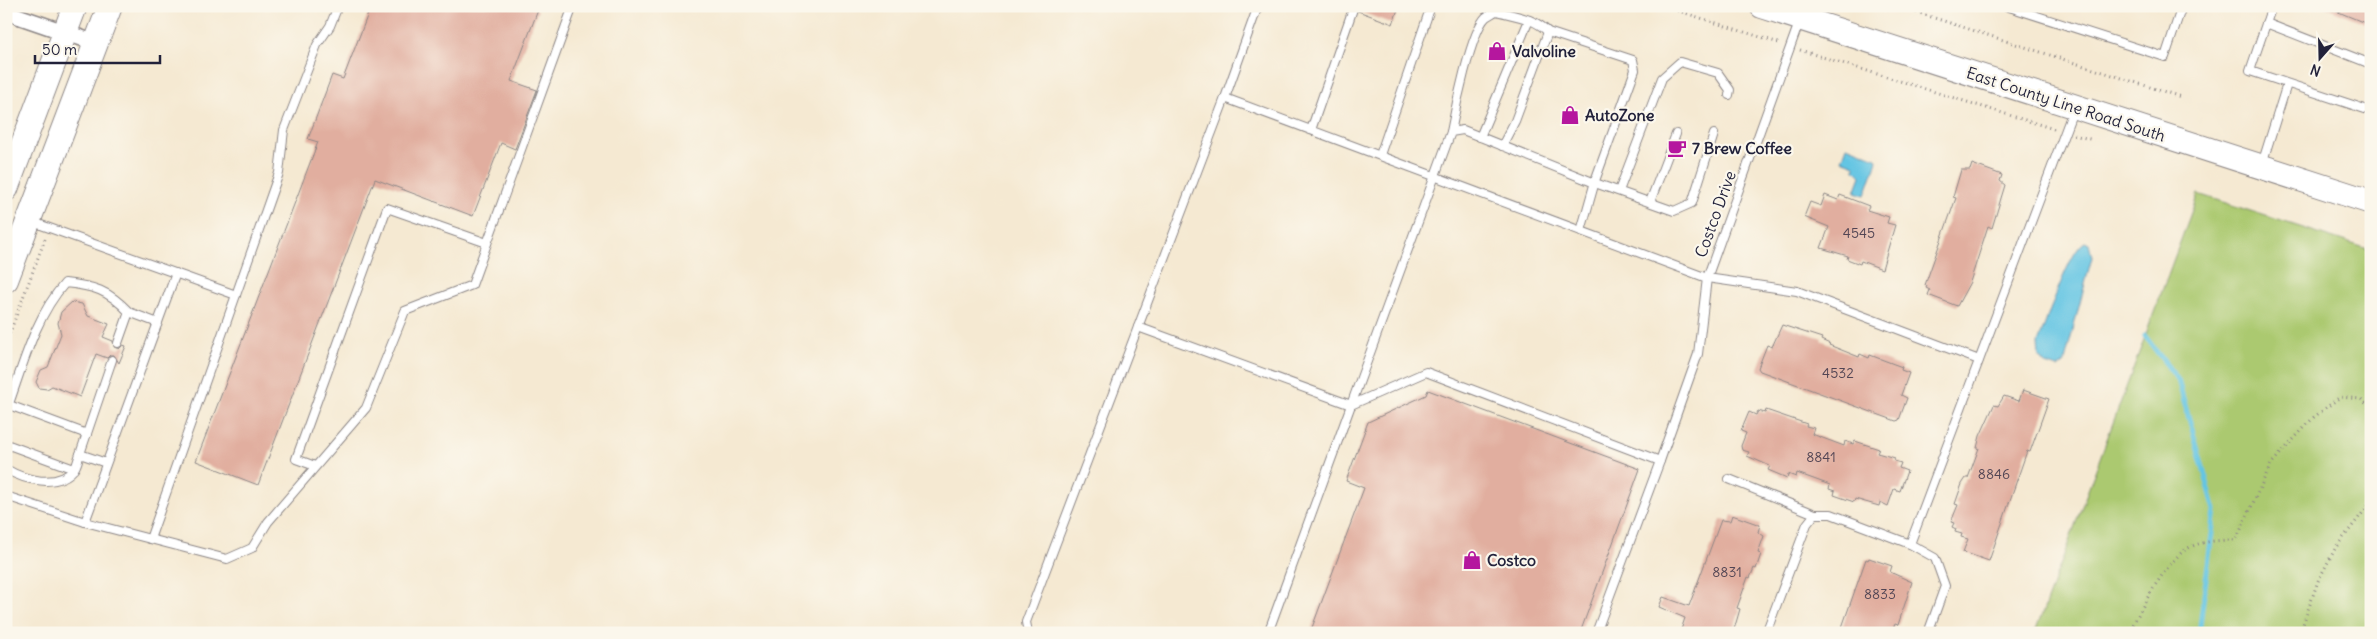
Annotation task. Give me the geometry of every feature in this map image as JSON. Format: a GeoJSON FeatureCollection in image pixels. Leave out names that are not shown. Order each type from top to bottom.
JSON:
{"type":"FeatureCollection","features":[{"type":"Feature","properties":{"kind":"main road"},"geometry":{"type":"LineString","coordinates":[[6,189],[75,6]]}},
{"type":"Feature","properties":{"kind":"main road"},"geometry":{"type":"LineString","coordinates":[[6,280],[110,6]]}},
{"type":"Feature","properties":{"kind":"main road","name":"East County Line Road South"},"geometry":{"type":"LineString","coordinates":[[1762,6],[1803,13],[2075,106],[2371,202]]}},
{"type":"Feature","properties":{"kind":"street"},"geometry":{"type":"LineString","coordinates":[[6,12],[96,43]]}},
{"type":"Feature","properties":{"kind":"lane"},"geometry":{"type":"LineString","coordinates":[[150,539],[279,173],[284,130],[317,45],[330,26],[338,6]]}},
{"type":"Feature","properties":{"kind":"lane"},"geometry":{"type":"LineString","coordinates":[[6,496],[84,522],[227,559],[252,548],[268,522],[366,408],[405,311],[472,285],[573,6]]}},
{"type":"Feature","properties":{"kind":"lane"},"geometry":{"type":"LineString","coordinates":[[1028,633],[1026,622],[1225,98],[1258,6]]}},
{"type":"Feature","properties":{"kind":"lane"},"geometry":{"type":"LineString","coordinates":[[1311,130],[1354,6]]}},
{"type":"Feature","properties":{"kind":"lane"},"geometry":{"type":"LineString","coordinates":[[1380,155],[1431,6]]}},
{"type":"Feature","properties":{"kind":"lane"},"geometry":{"type":"LineString","coordinates":[[2006,6],[2165,57],[2182,6]]}},
{"type":"Feature","properties":{"kind":"lane"},"geometry":{"type":"LineString","coordinates":[[2272,6],[2250,72],[2371,111]]}},
{"type":"Feature","properties":{"kind":"lane"},"geometry":{"type":"LineString","coordinates":[[1268,633],[1451,132],[1457,94],[1476,37],[1486,18],[1496,12],[1541,24],[1548,32],[1633,60],[1635,70],[1595,183],[1581,231]]}},
{"type":"Feature","properties":{"kind":"lane","name":"Costco Drive"},"geometry":{"type":"LineString","coordinates":[[1596,633],[1698,354],[1706,278],[1803,13]]}},
{"type":"Feature","properties":{"kind":"lane"},"geometry":{"type":"LineString","coordinates":[[1480,137],[1529,20]]}},
{"type":"Feature","properties":{"kind":"lane"},"geometry":{"type":"LineString","coordinates":[[2266,23],[2371,64]]}},
{"type":"Feature","properties":{"kind":"lane"},"geometry":{"type":"LineString","coordinates":[[1502,146],[1515,121],[1548,32]]}},
{"type":"Feature","properties":{"kind":"lane"},"geometry":{"type":"LineString","coordinates":[[1619,192],[1662,78],[1680,62],[1718,73],[1730,90],[1729,96]]}},
{"type":"Feature","properties":{"kind":"lane"},"geometry":{"type":"LineString","coordinates":[[2261,166],[2287,84]]}},
{"type":"Feature","properties":{"kind":"lane"},"geometry":{"type":"LineString","coordinates":[[1225,98],[1706,278],[1797,291],[1979,360]]}},
{"type":"Feature","properties":{"kind":"lane"},"geometry":{"type":"LineString","coordinates":[[1910,544],[2075,106]]}},
{"type":"Feature","properties":{"kind":"lane"},"geometry":{"type":"LineString","coordinates":[[1451,132],[1463,130],[1595,183],[1674,211],[1692,203],[1714,134]]}},
{"type":"Feature","properties":{"kind":"lane"},"geometry":{"type":"LineString","coordinates":[[1650,202],[1676,134]]}},
{"type":"Feature","properties":{"kind":"lane"},"geometry":{"type":"LineString","coordinates":[[315,466],[296,459],[387,208],[487,243]]}},
{"type":"Feature","properties":{"kind":"lane"},"geometry":{"type":"LineString","coordinates":[[29,220],[236,295]]}},
{"type":"Feature","properties":{"kind":"lane"},"geometry":{"type":"LineString","coordinates":[[84,522],[176,273]]}},
{"type":"Feature","properties":{"kind":"lane"},"geometry":{"type":"LineString","coordinates":[[87,434],[8,408],[41,319],[54,295],[64,283],[88,285],[113,296],[129,312],[158,323]]}},
{"type":"Feature","properties":{"kind":"lane"},"geometry":{"type":"LineString","coordinates":[[118,343],[129,312]]}},
{"type":"Feature","properties":{"kind":"lane"},"geometry":{"type":"LineString","coordinates":[[1138,327],[1351,405],[1426,372],[1660,461]]}},
{"type":"Feature","properties":{"kind":"lane"},"geometry":{"type":"LineString","coordinates":[[6,469],[42,481],[59,479],[74,470],[112,360]]}},
{"type":"Feature","properties":{"kind":"lane"},"geometry":{"type":"LineString","coordinates":[[6,444],[74,470]]}},
{"type":"Feature","properties":{"kind":"lane"},"geometry":{"type":"LineString","coordinates":[[80,454],[106,463]]}},
{"type":"Feature","properties":{"kind":"lane"},"geometry":{"type":"LineString","coordinates":[[1729,479],[1815,514],[1831,514],[1910,544],[1935,558],[1945,586],[1928,633]]}},
{"type":"Feature","properties":{"kind":"lane"},"geometry":{"type":"LineString","coordinates":[[1766,633],[1807,524],[1815,514]]}},
{"type":"Feature","properties":{"kind":"path"},"geometry":{"type":"LineString","coordinates":[[1663,6],[2093,140]]}},
{"type":"Feature","properties":{"kind":"path"},"geometry":{"type":"LineString","coordinates":[[1897,6],[2181,97]]}},
{"type":"Feature","properties":{"kind":"path"},"geometry":{"type":"LineString","coordinates":[[6,343],[43,244]]}},
{"type":"Feature","properties":{"kind":"path"},"geometry":{"type":"LineString","coordinates":[[2130,633],[2143,603],[2181,553],[2211,540],[2236,540],[2271,464],[2314,417],[2340,397],[2360,399],[2371,408]]}},
{"type":"Feature","properties":{"kind":"path"},"geometry":{"type":"LineString","coordinates":[[2300,633],[2318,581],[2336,547],[2371,502]]}},
{"type":"Feature","properties":{"kind":"green space"},"geometry":{"type":"Polygon","coordinates":[[[2198,194],[2371,250],[2371,633],[2035,633],[2198,194]]]}},
{"type":"Feature","properties":{"kind":"water"},"geometry":{"type":"Polygon","coordinates":[[[1847,146],[1876,158],[1877,161],[1865,195],[1855,192],[1861,176],[1855,170],[1855,165],[1842,160],[1847,146]]]}},
{"type":"Feature","properties":{"kind":"water"},"geometry":{"type":"Polygon","coordinates":[[[2085,242],[2089,244],[2092,257],[2064,364],[2058,368],[2045,364],[2039,357],[2038,343],[2065,272],[2072,258],[2085,242]]]}},
{"type":"Feature","properties":{"kind":"building"},"geometry":{"type":"Polygon","coordinates":[[[371,6],[528,6],[538,10],[511,81],[537,90],[515,149],[501,143],[473,216],[375,179],[258,485],[196,461],[318,142],[308,139],[332,75],[343,79],[371,6]]]}},
{"type":"Feature","properties":{"kind":"building"},"geometry":{"type":"Polygon","coordinates":[[[1359,6],[1399,6],[1393,24],[1358,11],[1359,6]]]}},
{"type":"Feature","properties":{"kind":"building"},"geometry":{"type":"Polygon","coordinates":[[[2324,6],[2371,6],[2371,7],[2365,23],[2324,6]]]}},
{"type":"Feature","properties":{"kind":"building"},"geometry":{"type":"Polygon","coordinates":[[[1972,164],[2002,175],[2000,181],[2005,185],[1992,228],[1988,226],[1970,282],[1957,306],[1928,295],[1930,290],[1925,285],[1956,198],[1953,197],[1961,170],[1970,170],[1972,164]]]}},
{"type":"Feature","properties":{"kind":"building"},"geometry":{"type":"Polygon","coordinates":[[[1825,195],[1838,200],[1840,195],[1869,206],[1867,210],[1889,217],[1887,223],[1895,225],[1882,269],[1861,261],[1860,264],[1847,259],[1848,256],[1821,248],[1829,227],[1804,217],[1810,202],[1821,206],[1825,195]]]}},
{"type":"Feature","properties":{"kind":"building"},"geometry":{"type":"Polygon","coordinates":[[[72,302],[82,304],[88,316],[109,324],[103,337],[113,341],[114,347],[119,349],[123,345],[126,346],[119,363],[114,355],[110,355],[107,358],[96,354],[80,397],[52,386],[47,389],[39,388],[36,382],[41,370],[48,367],[61,334],[58,323],[61,312],[72,302]]]}},
{"type":"Feature","properties":{"kind":"building"},"geometry":{"type":"Polygon","coordinates":[[[1782,325],[1822,338],[1821,340],[1829,345],[1859,357],[1860,354],[1869,358],[1870,355],[1902,367],[1901,370],[1909,373],[1901,395],[1907,398],[1899,420],[1896,421],[1760,371],[1758,368],[1767,345],[1772,347],[1782,325]]]}},
{"type":"Feature","properties":{"kind":"building","name":"Costco"},"geometry":{"type":"Polygon","coordinates":[[[1428,390],[1640,469],[1580,633],[1310,633],[1364,488],[1346,481],[1368,422],[1426,395],[1428,390]]]}},
{"type":"Feature","properties":{"kind":"building"},"geometry":{"type":"Polygon","coordinates":[[[2023,390],[2049,399],[2030,452],[2027,451],[1989,561],[1963,552],[1968,539],[1961,537],[1962,534],[1955,532],[1956,529],[1952,527],[1954,523],[1951,522],[1958,505],[1955,504],[1962,484],[1968,478],[1979,448],[1977,448],[1980,436],[1994,405],[1998,406],[2004,396],[2019,401],[2023,390]]]}},
{"type":"Feature","properties":{"kind":"building"},"geometry":{"type":"Polygon","coordinates":[[[1766,410],[1807,424],[1806,426],[1814,428],[1812,434],[1844,446],[1845,441],[1853,444],[1855,441],[1879,449],[1877,453],[1895,458],[1894,461],[1901,463],[1899,468],[1907,471],[1900,491],[1894,489],[1888,506],[1880,502],[1879,506],[1855,499],[1854,502],[1834,495],[1835,491],[1829,489],[1830,485],[1797,473],[1796,477],[1788,474],[1787,478],[1768,470],[1770,466],[1747,456],[1749,452],[1742,450],[1741,446],[1746,433],[1741,431],[1749,412],[1756,415],[1758,411],[1765,413],[1766,410]]]}},
{"type":"Feature","properties":{"kind":"building"},"geometry":{"type":"Polygon","coordinates":[[[1732,515],[1760,525],[1758,532],[1764,536],[1758,553],[1761,554],[1756,569],[1754,568],[1750,578],[1748,577],[1737,608],[1740,609],[1733,633],[1680,633],[1685,618],[1659,607],[1663,597],[1689,606],[1721,520],[1730,521],[1732,515]]]}},
{"type":"Feature","properties":{"kind":"building"},"geometry":{"type":"Polygon","coordinates":[[[1869,558],[1892,566],[1890,572],[1912,582],[1898,625],[1895,624],[1891,633],[1840,633],[1866,559],[1868,560],[1869,558]]]}},
{"type":"Feature","properties":{"kind":"waterway"},"geometry":{"type":"LineString","coordinates":[[2145,336],[2178,380],[2215,510],[2199,633]]}},
{"type":"Feature","properties":{"kind":"place","name":"Valvoline"},"geometry":{"type":"Point","coordinates":[1497,51]}},
{"type":"Feature","properties":{"kind":"place","name":"AutoZone"},"geometry":{"type":"Point","coordinates":[1570,115]}},
{"type":"Feature","properties":{"kind":"place","name":"7 Brew Coffee"},"geometry":{"type":"Point","coordinates":[1677,148]}},
{"type":"Feature","properties":{"kind":"place","name":"Costco"},"geometry":{"type":"Point","coordinates":[1472,560]}}]}
